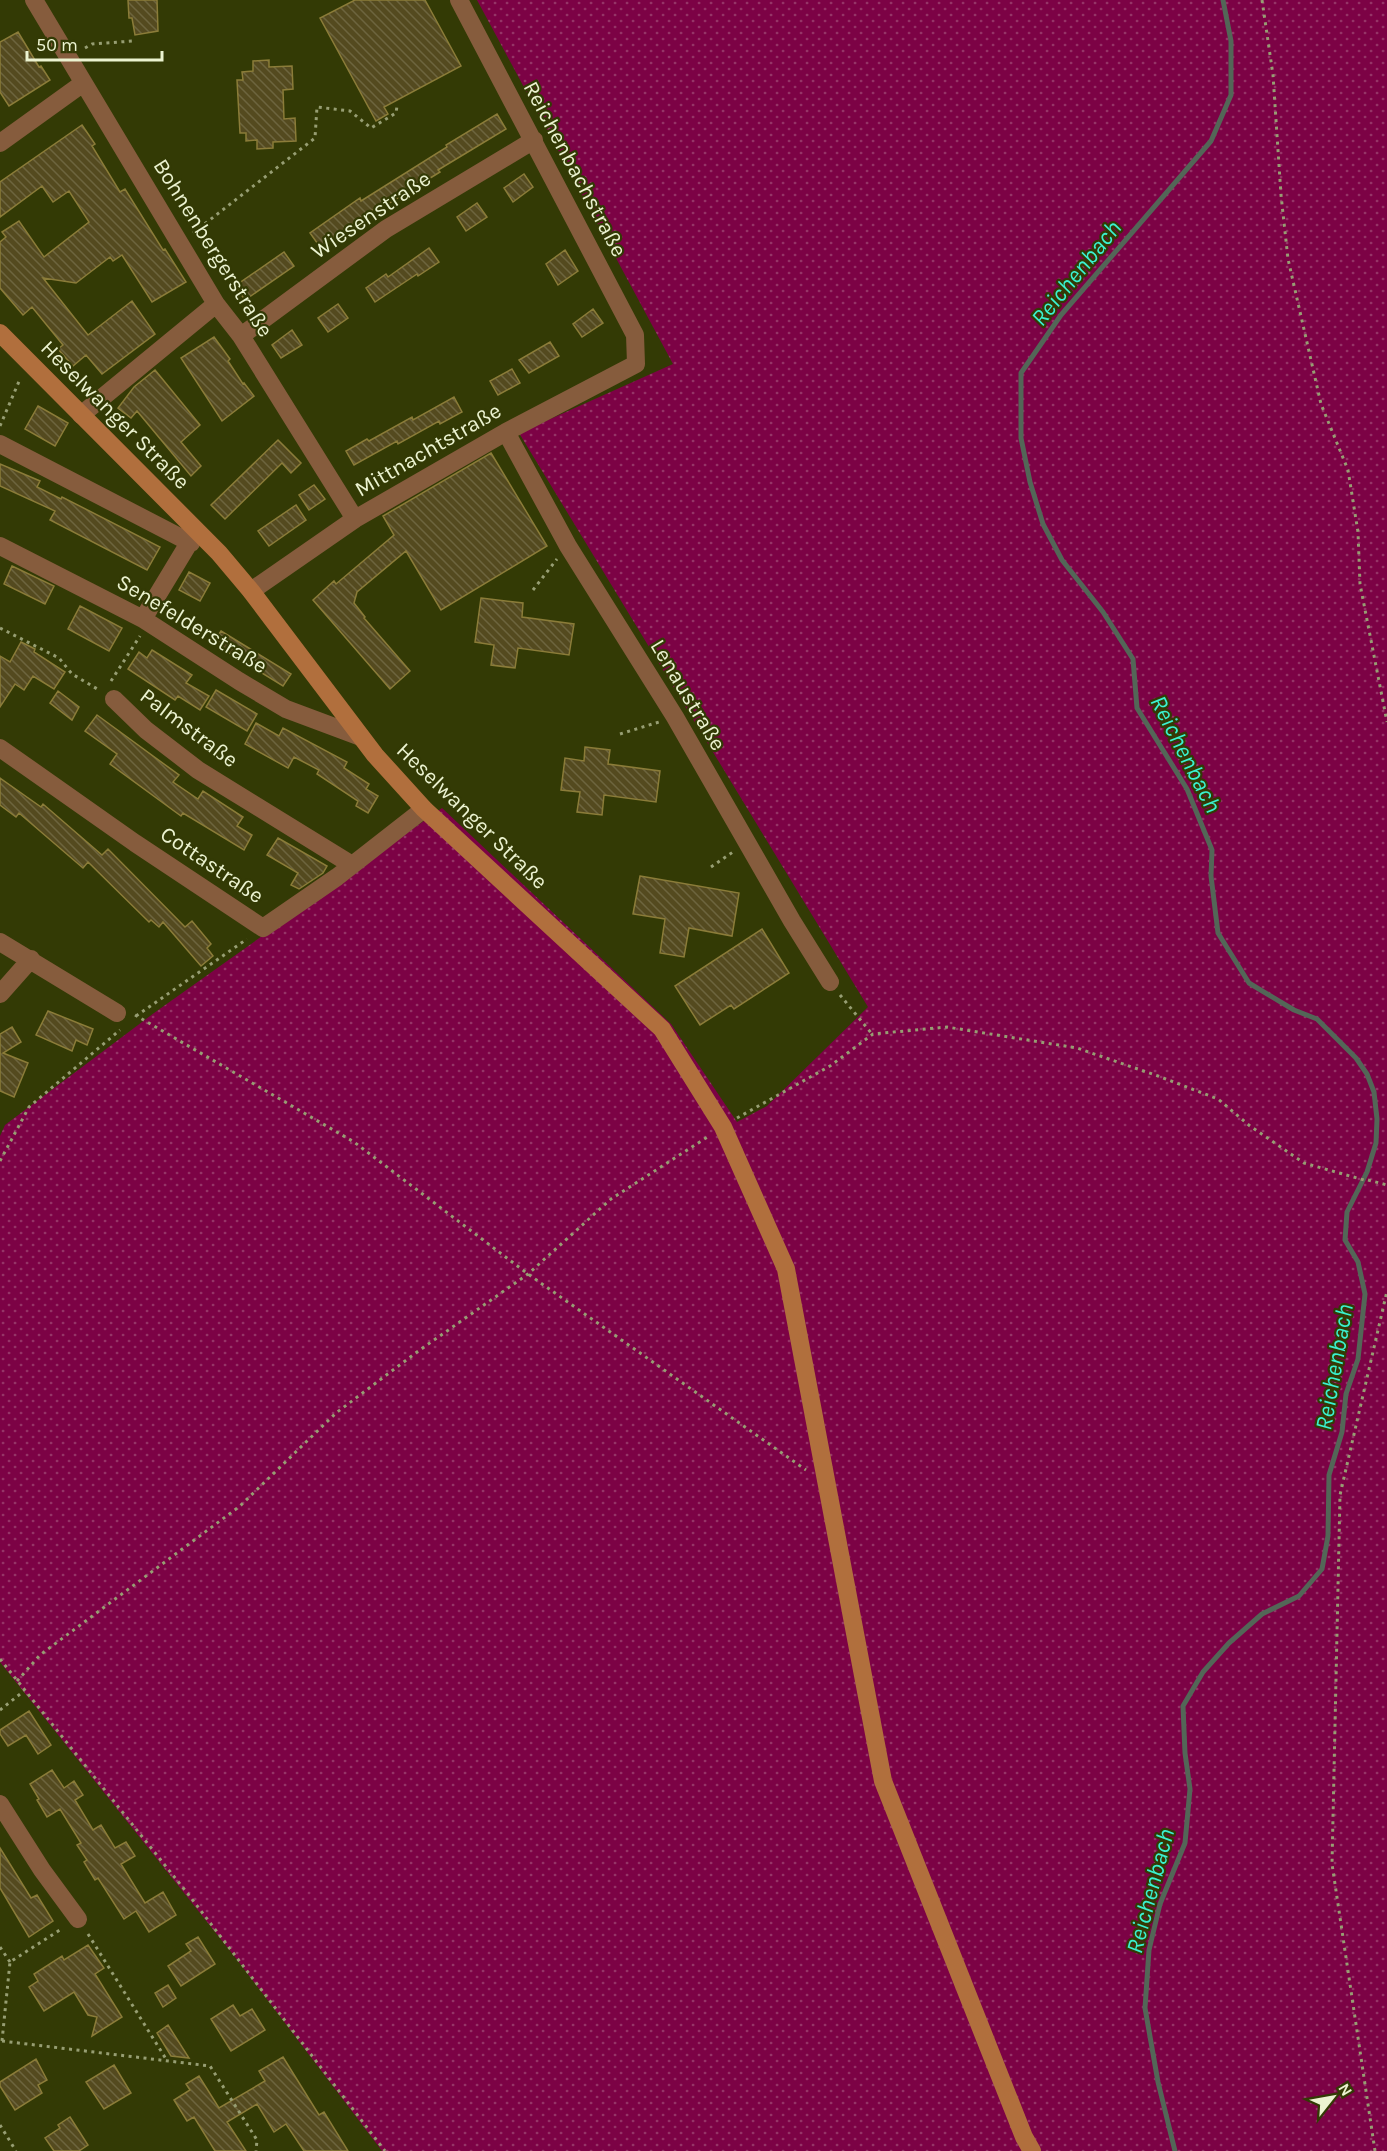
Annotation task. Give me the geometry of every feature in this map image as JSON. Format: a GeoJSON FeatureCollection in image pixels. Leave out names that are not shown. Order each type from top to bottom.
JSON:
{"type":"FeatureCollection","features":[{"type":"Feature","properties":{"kind":"street","name":"Bohnenbergerstraße"},"geometry":{"type":"LineString","coordinates":[[34,0],[82,84],[216,304],[241,336],[355,519]]}},
{"type":"Feature","properties":{"kind":"street","name":"Reichenbachstraße"},"geometry":{"type":"LineString","coordinates":[[459,0],[635,335],[636,364]]}},
{"type":"Feature","properties":{"kind":"street"},"geometry":{"type":"LineString","coordinates":[[0,143],[82,84]]}},
{"type":"Feature","properties":{"kind":"street","name":"Wiesenstraße"},"geometry":{"type":"LineString","coordinates":[[241,336],[386,229],[534,140]]}},
{"type":"Feature","properties":{"kind":"street"},"geometry":{"type":"LineString","coordinates":[[81,415],[216,304]]}},
{"type":"Feature","properties":{"kind":"street","name":"Heselwanger Straße"},"geometry":{"type":"LineString","coordinates":[[0,333],[81,415],[193,537],[251,591],[375,755],[424,809],[662,1029],[723,1127],[786,1269],[882,1781],[1019,2126],[1032,2151]]}},
{"type":"Feature","properties":{"kind":"street","name":"Mittnachtstraße"},"geometry":{"type":"LineString","coordinates":[[251,591],[355,519],[506,432],[636,364]]}},
{"type":"Feature","properties":{"kind":"street","name":"Lenaustraße"},"geometry":{"type":"LineString","coordinates":[[506,432],[568,546],[675,717],[830,982]]}},
{"type":"Feature","properties":{"kind":"street"},"geometry":{"type":"LineString","coordinates":[[0,444],[193,537],[146,621]]}},
{"type":"Feature","properties":{"kind":"street","name":"Senefelderstraße"},"geometry":{"type":"LineString","coordinates":[[0,546],[146,621],[286,709],[362,736]]}},
{"type":"Feature","properties":{"kind":"street","name":"Palmstraße"},"geometry":{"type":"LineString","coordinates":[[114,699],[146,730],[198,770],[352,865]]}},
{"type":"Feature","properties":{"kind":"street","name":"Cottastraße"},"geometry":{"type":"LineString","coordinates":[[0,748],[135,843],[263,928],[352,865],[424,809]]}},
{"type":"Feature","properties":{"kind":"street"},"geometry":{"type":"LineString","coordinates":[[0,942],[117,1013]]}},
{"type":"Feature","properties":{"kind":"street"},"geometry":{"type":"LineString","coordinates":[[0,993],[31,959]]}},
{"type":"Feature","properties":{"kind":"street"},"geometry":{"type":"LineString","coordinates":[[0,1804],[42,1870],[78,1919]]}},
{"type":"Feature","properties":{"kind":"path"},"geometry":{"type":"LineString","coordinates":[[1262,0],[1273,75],[1288,259],[1321,404],[1348,470],[1358,532],[1360,584],[1387,722]]}},
{"type":"Feature","properties":{"kind":"path"},"geometry":{"type":"LineString","coordinates":[[67,58],[92,44],[133,41]]}},
{"type":"Feature","properties":{"kind":"path"},"geometry":{"type":"LineString","coordinates":[[180,244],[315,138],[317,107],[350,111],[370,128],[396,113],[397,106]]}},
{"type":"Feature","properties":{"kind":"path"},"geometry":{"type":"LineString","coordinates":[[0,426],[28,361]]}},
{"type":"Feature","properties":{"kind":"path"},"geometry":{"type":"LineString","coordinates":[[532,590],[568,546]]}},
{"type":"Feature","properties":{"kind":"path"},"geometry":{"type":"LineString","coordinates":[[116,673],[146,621]]}},
{"type":"Feature","properties":{"kind":"path","name":"Palmstraße"},"geometry":{"type":"LineString","coordinates":[[0,628],[59,658],[72,674],[114,699]]}},
{"type":"Feature","properties":{"kind":"path"},"geometry":{"type":"LineString","coordinates":[[620,734],[675,717]]}},
{"type":"Feature","properties":{"kind":"path"},"geometry":{"type":"LineString","coordinates":[[711,867],[747,843]]}},
{"type":"Feature","properties":{"kind":"path"},"geometry":{"type":"LineString","coordinates":[[0,1161],[29,1107],[137,1015],[263,928]]}},
{"type":"Feature","properties":{"kind":"path"},"geometry":{"type":"LineString","coordinates":[[830,982],[873,1034]]}},
{"type":"Feature","properties":{"kind":"path"},"geometry":{"type":"LineString","coordinates":[[137,1015],[354,1142],[528,1274],[817,1477],[826,1481]]}},
{"type":"Feature","properties":{"kind":"path"},"geometry":{"type":"LineString","coordinates":[[17,1681],[40,1655],[240,1506],[336,1413],[417,1352],[528,1274],[611,1199],[723,1127],[830,1066],[873,1034],[947,1027],[1077,1048],[1218,1099],[1250,1126],[1304,1163],[1387,1185]]}},
{"type":"Feature","properties":{"kind":"path"},"geometry":{"type":"LineString","coordinates":[[1375,2151],[1335,1888],[1332,1852],[1340,1495],[1387,1291]]}},
{"type":"Feature","properties":{"kind":"path"},"geometry":{"type":"LineString","coordinates":[[0,1659],[188,1894],[385,2151]]}},
{"type":"Feature","properties":{"kind":"path"},"geometry":{"type":"LineString","coordinates":[[0,1710],[24,1691]]}},
{"type":"Feature","properties":{"kind":"path"},"geometry":{"type":"LineString","coordinates":[[9,1962],[78,1919],[166,2060]]}},
{"type":"Feature","properties":{"kind":"path"},"geometry":{"type":"LineString","coordinates":[[0,1947],[9,1962],[1,2041],[210,2066],[257,2140],[256,2151]]}},
{"type":"Feature","properties":{"kind":"path"},"geometry":{"type":"LineString","coordinates":[[0,2125],[16,2151]]}},
{"type":"Feature","properties":{"kind":"shaded area"},"geometry":{"type":"Polygon","coordinates":[[[477,0],[1387,0],[1387,2151],[382,2151],[235,1957],[0,1662],[0,1136],[5,1125],[154,1013],[442,808],[671,1024],[737,1122],[767,1106],[868,1007],[519,433],[673,364],[477,0]]]}},
{"type":"Feature","properties":{"kind":"building"},"geometry":{"type":"Polygon","coordinates":[[[128,0],[157,0],[158,31],[135,35],[132,18],[129,18],[128,0]]]}},
{"type":"Feature","properties":{"kind":"building"},"geometry":{"type":"Polygon","coordinates":[[[355,0],[425,0],[461,66],[384,107],[388,114],[376,121],[320,18],[355,0]]]}},
{"type":"Feature","properties":{"kind":"building"},"geometry":{"type":"Polygon","coordinates":[[[18,32],[39,67],[41,66],[50,80],[9,106],[0,92],[0,42],[18,32]]]}},
{"type":"Feature","properties":{"kind":"building"},"geometry":{"type":"Polygon","coordinates":[[[269,60],[269,67],[292,66],[293,89],[283,90],[284,119],[295,118],[296,141],[273,142],[273,148],[257,149],[257,140],[246,141],[246,133],[240,133],[237,80],[243,80],[242,72],[253,71],[253,61],[269,60]]]}},
{"type":"Feature","properties":{"kind":"building"},"geometry":{"type":"Polygon","coordinates":[[[497,114],[506,129],[438,170],[440,172],[388,204],[386,201],[320,247],[310,233],[360,198],[361,201],[497,114]]]}},
{"type":"Feature","properties":{"kind":"building"},"geometry":{"type":"Polygon","coordinates":[[[82,125],[95,144],[92,146],[120,192],[125,189],[186,282],[152,302],[122,255],[113,261],[110,257],[76,283],[43,278],[88,335],[132,301],[155,334],[102,374],[86,355],[73,366],[58,349],[63,345],[32,307],[23,315],[0,288],[0,242],[6,237],[2,232],[19,221],[44,257],[89,222],[69,191],[53,202],[42,186],[0,217],[0,182],[82,125]]]}},
{"type":"Feature","properties":{"kind":"building"},"geometry":{"type":"Polygon","coordinates":[[[524,174],[533,187],[513,202],[504,188],[524,174]]]}},
{"type":"Feature","properties":{"kind":"building"},"geometry":{"type":"Polygon","coordinates":[[[477,203],[487,217],[466,231],[457,217],[477,203]]]}},
{"type":"Feature","properties":{"kind":"building"},"geometry":{"type":"Polygon","coordinates":[[[429,248],[439,262],[375,302],[366,288],[386,274],[388,277],[429,248]]]}},
{"type":"Feature","properties":{"kind":"building"},"geometry":{"type":"Polygon","coordinates":[[[565,250],[578,271],[558,285],[546,264],[565,250]]]}},
{"type":"Feature","properties":{"kind":"building"},"geometry":{"type":"Polygon","coordinates":[[[284,252],[294,266],[245,300],[235,286],[284,252]]]}},
{"type":"Feature","properties":{"kind":"building"},"geometry":{"type":"Polygon","coordinates":[[[338,304],[348,318],[328,332],[318,318],[338,304]]]}},
{"type":"Feature","properties":{"kind":"building"},"geometry":{"type":"Polygon","coordinates":[[[593,309],[603,323],[582,337],[573,324],[593,309]]]}},
{"type":"Feature","properties":{"kind":"building"},"geometry":{"type":"Polygon","coordinates":[[[292,330],[302,345],[281,358],[272,345],[292,330]]]}},
{"type":"Feature","properties":{"kind":"building"},"geometry":{"type":"Polygon","coordinates":[[[214,337],[230,359],[228,361],[243,384],[254,396],[222,421],[181,358],[214,337]]]}},
{"type":"Feature","properties":{"kind":"building"},"geometry":{"type":"Polygon","coordinates":[[[550,342],[559,356],[529,373],[519,360],[550,342]]]}},
{"type":"Feature","properties":{"kind":"building"},"geometry":{"type":"Polygon","coordinates":[[[512,369],[520,383],[498,395],[490,381],[512,369]]]}},
{"type":"Feature","properties":{"kind":"building"},"geometry":{"type":"Polygon","coordinates":[[[155,370],[200,425],[181,442],[201,466],[191,476],[137,411],[131,418],[118,408],[134,387],[155,370]]]}},
{"type":"Feature","properties":{"kind":"building"},"geometry":{"type":"Polygon","coordinates":[[[454,397],[462,412],[440,424],[439,421],[398,444],[397,441],[354,465],[346,451],[412,417],[413,420],[454,397]]]}},
{"type":"Feature","properties":{"kind":"building"},"geometry":{"type":"Polygon","coordinates":[[[38,406],[68,423],[55,446],[25,429],[38,406]]]}},
{"type":"Feature","properties":{"kind":"building"},"geometry":{"type":"Polygon","coordinates":[[[278,440],[301,463],[291,473],[282,463],[225,519],[211,505],[278,440]]]}},
{"type":"Feature","properties":{"kind":"building"},"geometry":{"type":"Polygon","coordinates":[[[491,453],[547,546],[441,610],[406,551],[357,592],[354,603],[364,618],[410,671],[390,689],[313,600],[334,581],[336,584],[394,535],[383,516],[491,453]]]}},
{"type":"Feature","properties":{"kind":"building"},"geometry":{"type":"Polygon","coordinates":[[[0,464],[40,481],[37,487],[61,499],[62,497],[160,547],[147,570],[50,520],[55,511],[0,486],[0,464]]]}},
{"type":"Feature","properties":{"kind":"building"},"geometry":{"type":"Polygon","coordinates":[[[314,485],[325,499],[309,510],[299,495],[314,485]]]}},
{"type":"Feature","properties":{"kind":"building"},"geometry":{"type":"Polygon","coordinates":[[[296,505],[306,520],[269,546],[258,531],[296,505]]]}},
{"type":"Feature","properties":{"kind":"building"},"geometry":{"type":"Polygon","coordinates":[[[12,566],[54,586],[45,604],[4,584],[12,566]]]}},
{"type":"Feature","properties":{"kind":"building"},"geometry":{"type":"Polygon","coordinates":[[[189,572],[210,583],[200,601],[179,590],[189,572]]]}},
{"type":"Feature","properties":{"kind":"building"},"geometry":{"type":"Polygon","coordinates":[[[481,598],[523,603],[522,617],[574,624],[569,655],[518,648],[515,668],[491,665],[494,645],[475,642],[481,598]]]}},
{"type":"Feature","properties":{"kind":"building"},"geometry":{"type":"Polygon","coordinates":[[[80,606],[122,628],[109,651],[68,629],[80,606]]]}},
{"type":"Feature","properties":{"kind":"building"},"geometry":{"type":"Polygon","coordinates":[[[221,631],[291,674],[283,686],[213,643],[221,631]]]}},
{"type":"Feature","properties":{"kind":"building"},"geometry":{"type":"Polygon","coordinates":[[[21,642],[35,649],[34,652],[65,672],[54,689],[33,676],[24,690],[15,684],[0,707],[0,656],[10,662],[21,642]]]}},
{"type":"Feature","properties":{"kind":"building"},"geometry":{"type":"Polygon","coordinates":[[[152,650],[192,675],[186,683],[209,696],[200,710],[178,696],[175,700],[128,669],[139,652],[147,658],[152,650]]]}},
{"type":"Feature","properties":{"kind":"building"},"geometry":{"type":"Polygon","coordinates":[[[216,690],[257,714],[247,731],[206,707],[216,690]]]}},
{"type":"Feature","properties":{"kind":"building"},"geometry":{"type":"Polygon","coordinates":[[[58,691],[79,707],[72,720],[50,703],[58,691]]]}},
{"type":"Feature","properties":{"kind":"building"},"geometry":{"type":"Polygon","coordinates":[[[97,715],[179,775],[173,782],[198,799],[203,791],[243,817],[237,826],[252,835],[244,850],[183,813],[181,816],[110,764],[117,754],[85,731],[97,715]]]}},
{"type":"Feature","properties":{"kind":"building"},"geometry":{"type":"Polygon","coordinates":[[[256,723],[279,736],[283,728],[347,762],[344,768],[369,784],[366,789],[378,796],[368,813],[356,806],[358,801],[317,774],[319,770],[294,757],[288,768],[245,744],[256,723]]]}},
{"type":"Feature","properties":{"kind":"building"},"geometry":{"type":"Polygon","coordinates":[[[585,747],[610,750],[608,764],[660,771],[656,802],[604,795],[602,815],[577,812],[580,792],[561,790],[565,758],[584,761],[585,747]]]}},
{"type":"Feature","properties":{"kind":"building"},"geometry":{"type":"Polygon","coordinates":[[[0,778],[41,807],[43,804],[102,855],[108,849],[185,927],[192,921],[211,944],[207,948],[213,956],[201,966],[163,922],[159,927],[151,920],[149,922],[88,862],[83,868],[19,813],[16,817],[0,805],[0,778]]]}},
{"type":"Feature","properties":{"kind":"building"},"geometry":{"type":"Polygon","coordinates":[[[278,838],[327,866],[323,873],[299,889],[291,885],[298,873],[267,855],[278,838]]]}},
{"type":"Feature","properties":{"kind":"building"},"geometry":{"type":"Polygon","coordinates":[[[640,876],[739,893],[732,936],[689,928],[684,957],[660,953],[665,919],[633,914],[640,876]]]}},
{"type":"Feature","properties":{"kind":"building"},"geometry":{"type":"Polygon","coordinates":[[[762,929],[789,973],[734,1009],[731,1005],[700,1025],[675,986],[762,929]]]}},
{"type":"Feature","properties":{"kind":"building"},"geometry":{"type":"Polygon","coordinates":[[[48,1011],[93,1029],[87,1045],[76,1040],[72,1051],[36,1035],[48,1011]]]}},
{"type":"Feature","properties":{"kind":"building"},"geometry":{"type":"Polygon","coordinates":[[[12,1027],[21,1042],[3,1053],[28,1063],[14,1097],[0,1091],[0,1034],[12,1027]]]}},
{"type":"Feature","properties":{"kind":"building"},"geometry":{"type":"Polygon","coordinates":[[[29,1711],[51,1745],[38,1754],[26,1735],[8,1746],[0,1734],[0,1730],[29,1711]]]}},
{"type":"Feature","properties":{"kind":"building"},"geometry":{"type":"Polygon","coordinates":[[[52,1770],[64,1788],[74,1781],[83,1795],[75,1800],[93,1830],[101,1825],[115,1848],[126,1842],[135,1856],[121,1864],[145,1903],[163,1892],[176,1915],[149,1932],[136,1911],[124,1919],[98,1878],[95,1880],[84,1862],[87,1860],[77,1845],[81,1843],[60,1809],[47,1817],[37,1800],[39,1799],[30,1784],[52,1770]]]}},
{"type":"Feature","properties":{"kind":"building"},"geometry":{"type":"Polygon","coordinates":[[[0,1848],[31,1898],[37,1895],[53,1921],[29,1937],[0,1888],[0,1848]]]}},
{"type":"Feature","properties":{"kind":"building"},"geometry":{"type":"Polygon","coordinates":[[[198,1937],[215,1964],[181,1986],[168,1966],[191,1951],[186,1944],[198,1937]]]}},
{"type":"Feature","properties":{"kind":"building"},"geometry":{"type":"Polygon","coordinates":[[[88,1945],[104,1968],[95,1974],[122,2017],[92,2036],[97,2017],[88,2015],[74,1992],[44,2011],[29,1987],[38,1981],[34,1974],[62,1956],[64,1960],[88,1945]]]}},
{"type":"Feature","properties":{"kind":"building"},"geometry":{"type":"Polygon","coordinates":[[[168,1985],[176,1998],[163,2007],[155,1993],[168,1985]]]}},
{"type":"Feature","properties":{"kind":"building"},"geometry":{"type":"Polygon","coordinates":[[[233,2005],[240,2016],[252,2009],[265,2030],[231,2051],[211,2019],[233,2005]]]}},
{"type":"Feature","properties":{"kind":"building"},"geometry":{"type":"Polygon","coordinates":[[[168,2025],[189,2058],[171,2056],[157,2033],[168,2025]]]}},
{"type":"Feature","properties":{"kind":"building"},"geometry":{"type":"Polygon","coordinates":[[[283,2057],[319,2115],[324,2112],[348,2151],[304,2151],[286,2124],[274,2132],[257,2104],[227,2122],[246,2151],[215,2151],[194,2117],[187,2121],[174,2100],[190,2090],[186,2084],[199,2076],[219,2108],[265,2081],[259,2071],[283,2057]]]}},
{"type":"Feature","properties":{"kind":"building"},"geometry":{"type":"Polygon","coordinates":[[[36,2059],[47,2080],[38,2085],[42,2093],[15,2110],[0,2086],[0,2082],[36,2059]]]}},
{"type":"Feature","properties":{"kind":"building"},"geometry":{"type":"Polygon","coordinates":[[[114,2065],[131,2093],[104,2109],[86,2082],[114,2065]]]}},
{"type":"Feature","properties":{"kind":"building"},"geometry":{"type":"Polygon","coordinates":[[[70,2117],[88,2145],[79,2151],[54,2151],[45,2138],[60,2128],[58,2125],[70,2117]]]}},
{"type":"Feature","properties":{"kind":"waterway","name":"Reichenbach"},"geometry":{"type":"LineString","coordinates":[[1175,2151],[1158,2082],[1145,2008],[1149,1950],[1160,1904],[1185,1843],[1190,1789],[1185,1753],[1183,1706],[1203,1672],[1229,1643],[1262,1614],[1299,1596],[1322,1569],[1328,1536],[1329,1475],[1342,1432],[1346,1394],[1358,1359],[1365,1294],[1358,1262],[1345,1240],[1347,1212],[1367,1172],[1376,1143],[1377,1119],[1374,1092],[1367,1074],[1356,1058],[1317,1019],[1294,1010],[1249,983],[1218,933],[1211,876],[1212,850],[1187,789],[1137,708],[1133,659],[1103,612],[1062,560],[1043,524],[1030,482],[1021,438],[1021,373],[1061,315],[1211,141],[1231,95],[1231,41],[1223,0]]}}]}
